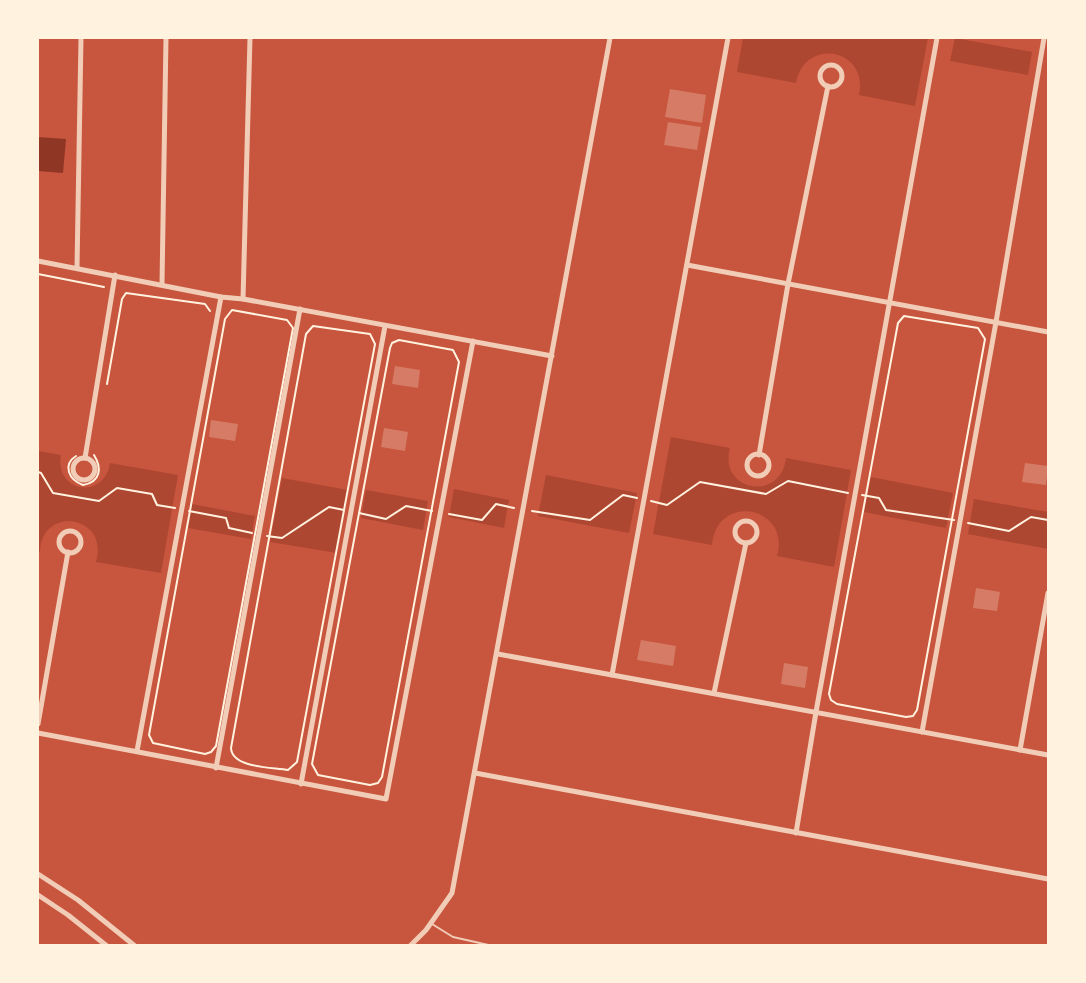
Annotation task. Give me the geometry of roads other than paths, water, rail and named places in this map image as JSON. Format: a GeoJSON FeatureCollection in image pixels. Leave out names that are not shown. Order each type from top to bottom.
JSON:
{"type":"FeatureCollection","features":[{"type":"Feature","properties":{"kind":"street"},"geometry":{"type":"LineString","coordinates":[[77,268],[81,38]]}},
{"type":"Feature","properties":{"kind":"street"},"geometry":{"type":"LineString","coordinates":[[162,284],[166,38]]}},
{"type":"Feature","properties":{"kind":"street"},"geometry":{"type":"LineString","coordinates":[[243,299],[250,38]]}},
{"type":"Feature","properties":{"kind":"street"},"geometry":{"type":"LineString","coordinates":[[410,945],[452,894],[610,38]]}},
{"type":"Feature","properties":{"kind":"street"},"geometry":{"type":"LineString","coordinates":[[612,675],[728,38]]}},
{"type":"Feature","properties":{"kind":"street"},"geometry":{"type":"LineString","coordinates":[[796,833],[937,38]]}},
{"type":"Feature","properties":{"kind":"street"},"geometry":{"type":"LineString","coordinates":[[922,732],[996,322],[1044,38]]}},
{"type":"Feature","properties":{"kind":"street"},"geometry":{"type":"LineString","coordinates":[[834,65],[840,70],[842,78],[837,85],[828,86],[821,81],[821,72],[827,66],[834,65]]}},
{"type":"Feature","properties":{"kind":"street"},"geometry":{"type":"LineString","coordinates":[[759,455],[788,284],[828,86]]}},
{"type":"Feature","properties":{"kind":"street"},"geometry":{"type":"LineString","coordinates":[[38,261],[221,297],[300,309],[552,356]]}},
{"type":"Feature","properties":{"kind":"street"},"geometry":{"type":"LineString","coordinates":[[687,265],[1048,332]]}},
{"type":"Feature","properties":{"kind":"street"},"geometry":{"type":"LineString","coordinates":[[85,458],[93,463],[94,472],[89,478],[81,480],[74,474],[74,465],[85,458],[115,275]]}},
{"type":"Feature","properties":{"kind":"street"},"geometry":{"type":"LineString","coordinates":[[137,751],[221,297]]}},
{"type":"Feature","properties":{"kind":"street"},"geometry":{"type":"LineString","coordinates":[[216,768],[300,309]]}},
{"type":"Feature","properties":{"kind":"street"},"geometry":{"type":"LineString","coordinates":[[301,784],[348,510],[386,326]]}},
{"type":"Feature","properties":{"kind":"street"},"geometry":{"type":"LineString","coordinates":[[38,733],[386,799],[473,341]]}},
{"type":"Feature","properties":{"kind":"street"},"geometry":{"type":"LineString","coordinates":[[759,455],[767,460],[769,468],[764,475],[755,476],[748,470],[748,461],[759,455]]}},
{"type":"Feature","properties":{"kind":"street"},"geometry":{"type":"LineString","coordinates":[[746,521],[753,524],[757,530],[755,539],[746,543],[739,540],[735,532],[739,524],[746,521]]}},
{"type":"Feature","properties":{"kind":"street"},"geometry":{"type":"LineString","coordinates":[[74,531],[79,536],[81,544],[76,551],[68,552],[60,546],[60,537],[66,532],[74,531]]}},
{"type":"Feature","properties":{"kind":"street"},"geometry":{"type":"LineString","coordinates":[[714,693],[746,543]]}},
{"type":"Feature","properties":{"kind":"street"},"geometry":{"type":"LineString","coordinates":[[38,724],[68,552]]}},
{"type":"Feature","properties":{"kind":"street"},"geometry":{"type":"LineString","coordinates":[[1020,750],[1048,593]]}},
{"type":"Feature","properties":{"kind":"street"},"geometry":{"type":"LineString","coordinates":[[498,654],[1048,755]]}},
{"type":"Feature","properties":{"kind":"street"},"geometry":{"type":"LineString","coordinates":[[475,773],[1048,879]]}},
{"type":"Feature","properties":{"kind":"street"},"geometry":{"type":"LineString","coordinates":[[38,874],[78,900],[135,945]]}},
{"type":"Feature","properties":{"kind":"street"},"geometry":{"type":"LineString","coordinates":[[38,895],[106,945]]}},
{"type":"Feature","properties":{"kind":"lane"},"geometry":{"type":"LineString","coordinates":[[430,923],[453,937],[493,945]]}}]}
